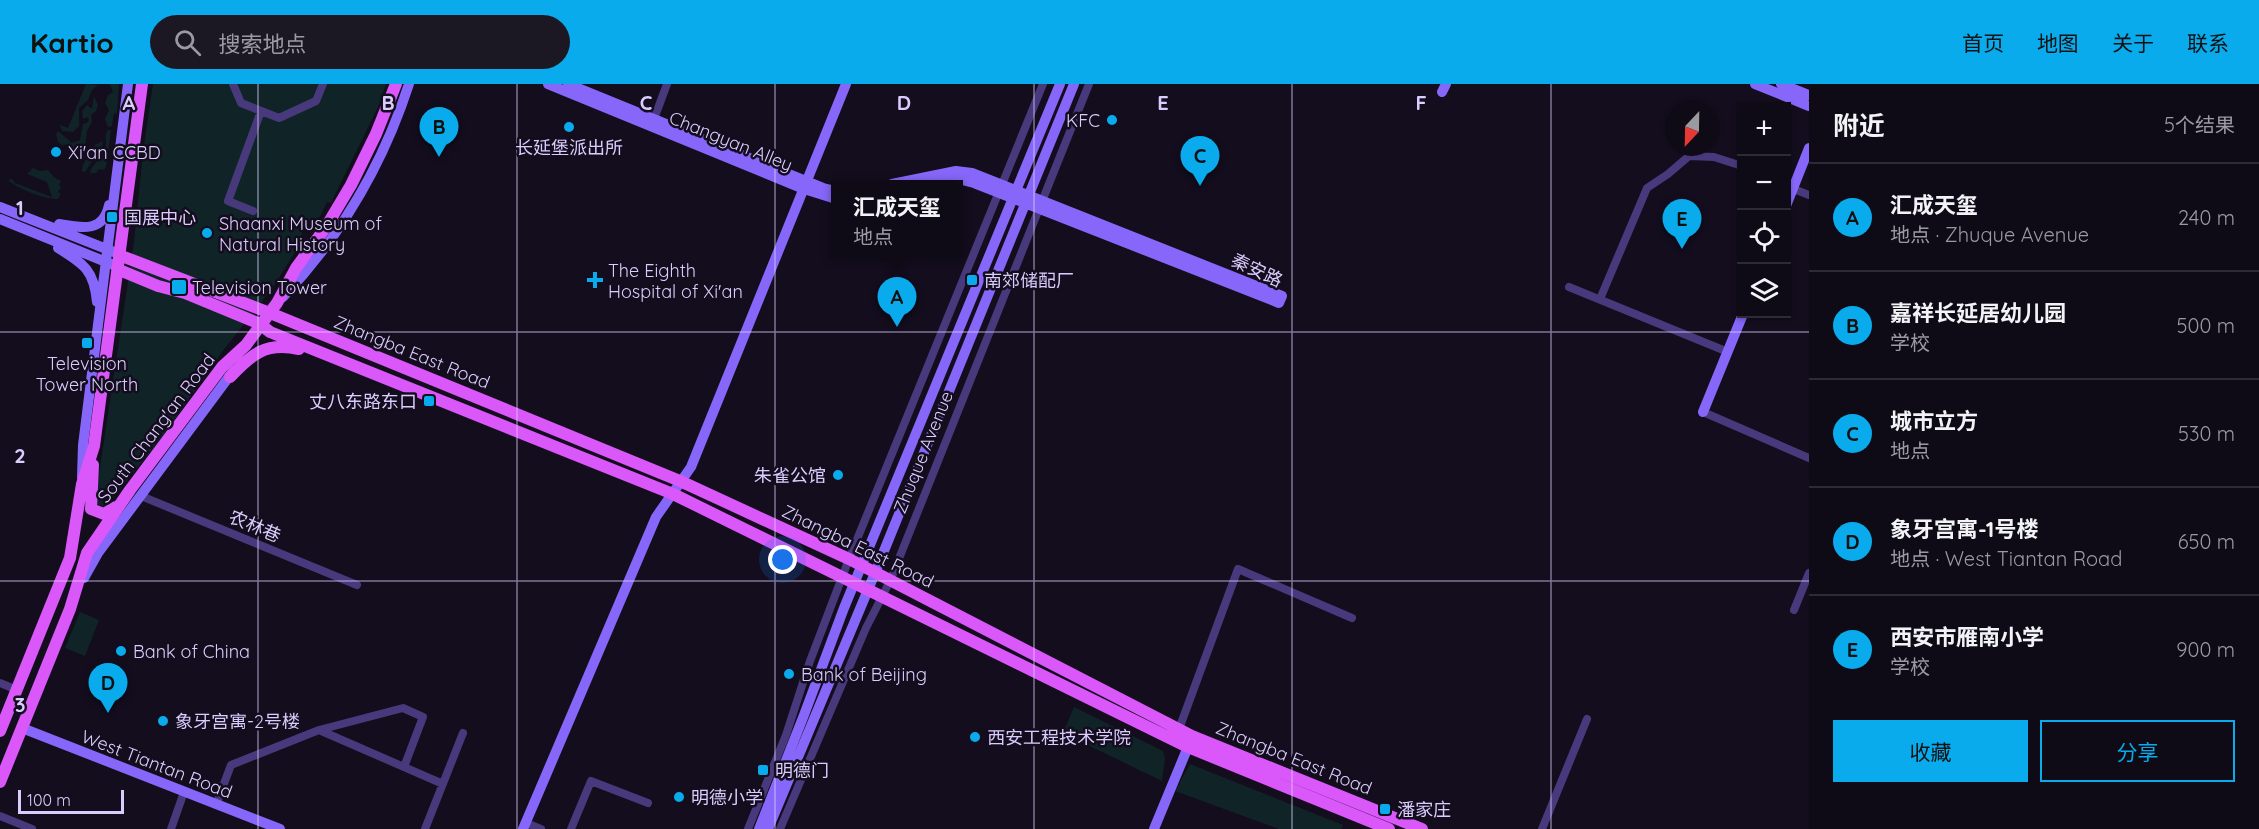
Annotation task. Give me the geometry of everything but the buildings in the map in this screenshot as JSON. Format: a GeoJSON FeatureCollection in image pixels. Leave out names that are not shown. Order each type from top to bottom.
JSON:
{"type":"FeatureCollection","features":[{"type":"Feature","properties":{"kind":"main road"},"geometry":{"type":"LineString","coordinates":[[0,207],[114,252],[115,181],[128,84]]}},
{"type":"Feature","properties":{"kind":"main road","name":"South Chang'an Road"},"geometry":{"type":"LineString","coordinates":[[0,731],[70,558],[82,485],[94,446],[112,265],[142,84]]}},
{"type":"Feature","properties":{"kind":"main road","name":"South Chang'an Road"},"geometry":{"type":"LineString","coordinates":[[0,782],[69,609],[87,553],[222,367],[246,345],[273,308],[296,268],[326,227],[351,186],[376,134],[396,84]]}},
{"type":"Feature","properties":{"kind":"main road"},"geometry":{"type":"LineString","coordinates":[[273,308],[304,275],[344,222],[372,173],[409,84]]}},
{"type":"Feature","properties":{"kind":"main road","name":"Changyan Alley"},"geometry":{"type":"LineString","coordinates":[[548,84],[805,185],[831,190]]}},
{"type":"Feature","properties":{"kind":"main road","name":"Changyan Alley"},"geometry":{"type":"LineString","coordinates":[[568,84],[831,197]]}},
{"type":"Feature","properties":{"kind":"main road"},"geometry":{"type":"LineString","coordinates":[[524,826],[656,517],[691,467],[846,84]]}},
{"type":"Feature","properties":{"kind":"main road","name":"Zhuque Avenue"},"geometry":{"type":"LineString","coordinates":[[759,829],[861,566],[1060,84]]}},
{"type":"Feature","properties":{"kind":"main road","name":"Zhuque Avenue"},"geometry":{"type":"LineString","coordinates":[[768,829],[1074,84]]}},
{"type":"Feature","properties":{"kind":"main road"},"geometry":{"type":"LineString","coordinates":[[1755,84],[1809,106]]}},
{"type":"Feature","properties":{"kind":"main road"},"geometry":{"type":"LineString","coordinates":[[1781,84],[1809,95]]}},
{"type":"Feature","properties":{"kind":"main road"},"geometry":{"type":"LineString","coordinates":[[1791,186],[1809,148]]}},
{"type":"Feature","properties":{"kind":"main road"},"geometry":{"type":"LineString","coordinates":[[912,180],[956,171],[972,173],[1027,199]]}},
{"type":"Feature","properties":{"kind":"main road"},"geometry":{"type":"LineString","coordinates":[[963,180],[1002,189]]}},
{"type":"Feature","properties":{"kind":"main road"},"geometry":{"type":"LineString","coordinates":[[26,217],[79,228],[93,226],[106,215],[115,181]]}},
{"type":"Feature","properties":{"kind":"main road","name":"秦安路"},"geometry":{"type":"LineString","coordinates":[[1027,199],[1282,296],[1279,303],[1040,204]]}},
{"type":"Feature","properties":{"kind":"main road"},"geometry":{"type":"LineString","coordinates":[[0,219],[112,265],[99,319],[83,445],[82,485]]}},
{"type":"Feature","properties":{"kind":"main road"},"geometry":{"type":"LineString","coordinates":[[30,231],[87,268],[96,290],[99,319]]}},
{"type":"Feature","properties":{"kind":"main road","name":"Zhangba East Road"},"geometry":{"type":"LineString","coordinates":[[114,252],[273,308],[680,481],[849,559],[1179,729],[1190,742],[1422,829]]}},
{"type":"Feature","properties":{"kind":"main road","name":"Zhangba East Road"},"geometry":{"type":"LineString","coordinates":[[112,265],[158,286],[185,292],[260,324],[270,332],[673,494],[854,584],[1190,742],[1389,829]]}},
{"type":"Feature","properties":{"kind":"main road"},"geometry":{"type":"LineString","coordinates":[[1703,412],[1741,318]]}},
{"type":"Feature","properties":{"kind":"main road"},"geometry":{"type":"LineString","coordinates":[[230,377],[246,345]]}},
{"type":"Feature","properties":{"kind":"main road"},"geometry":{"type":"LineString","coordinates":[[69,609],[90,564],[230,377],[250,357],[276,346],[332,356]]}},
{"type":"Feature","properties":{"kind":"main road"},"geometry":{"type":"LineString","coordinates":[[94,446],[91,509],[104,514],[123,501]]}},
{"type":"Feature","properties":{"kind":"main road","name":"West Tiantan Road"},"geometry":{"type":"LineString","coordinates":[[22,728],[216,804],[267,827],[280,829]]}},
{"type":"Feature","properties":{"kind":"main road"},"geometry":{"type":"LineString","coordinates":[[1154,829],[1190,742]]}},
{"type":"Feature","properties":{"kind":"street"},"geometry":{"type":"LineString","coordinates":[[233,84],[241,103],[279,118],[316,101],[323,84]]}},
{"type":"Feature","properties":{"kind":"street"},"geometry":{"type":"LineString","coordinates":[[654,119],[668,84]]}},
{"type":"Feature","properties":{"kind":"street","name":"Zhuque Avenue"},"geometry":{"type":"LineString","coordinates":[[748,829],[786,735],[810,661],[849,559],[1043,84]]}},
{"type":"Feature","properties":{"kind":"street","name":"Zhuque Avenue"},"geometry":{"type":"LineString","coordinates":[[780,829],[822,729],[890,581],[1089,84]]}},
{"type":"Feature","properties":{"kind":"street"},"geometry":{"type":"LineString","coordinates":[[253,211],[228,201],[261,111]]}},
{"type":"Feature","properties":{"kind":"street"},"geometry":{"type":"LineString","coordinates":[[1600,299],[1647,188],[1689,156],[1714,157],[1737,164]]}},
{"type":"Feature","properties":{"kind":"street"},"geometry":{"type":"LineString","coordinates":[[1791,188],[1809,195]]}},
{"type":"Feature","properties":{"kind":"street"},"geometry":{"type":"LineString","coordinates":[[1569,287],[1728,352]]}},
{"type":"Feature","properties":{"kind":"street"},"geometry":{"type":"LineString","coordinates":[[1703,412],[1809,458]]}},
{"type":"Feature","properties":{"kind":"street","name":"农林巷"},"geometry":{"type":"LineString","coordinates":[[141,496],[357,585]]}},
{"type":"Feature","properties":{"kind":"street"},"geometry":{"type":"LineString","coordinates":[[1179,729],[1238,569],[1352,618]]}},
{"type":"Feature","properties":{"kind":"street"},"geometry":{"type":"LineString","coordinates":[[1794,610],[1809,573]]}},
{"type":"Feature","properties":{"kind":"street"},"geometry":{"type":"LineString","coordinates":[[0,683],[17,690]]}},
{"type":"Feature","properties":{"kind":"street"},"geometry":{"type":"LineString","coordinates":[[216,804],[231,765],[319,730],[403,708],[423,717],[404,767]]}},
{"type":"Feature","properties":{"kind":"street"},"geometry":{"type":"LineString","coordinates":[[1542,829],[1587,719]]}},
{"type":"Feature","properties":{"kind":"street"},"geometry":{"type":"LineString","coordinates":[[319,730],[443,784]]}},
{"type":"Feature","properties":{"kind":"street"},"geometry":{"type":"LineString","coordinates":[[424,829],[464,733]]}},
{"type":"Feature","properties":{"kind":"street"},"geometry":{"type":"LineString","coordinates":[[571,829],[591,781],[648,803]]}},
{"type":"Feature","properties":{"kind":"street"},"geometry":{"type":"LineString","coordinates":[[171,829],[184,792]]}},
{"type":"Feature","properties":{"kind":"street"},"geometry":{"type":"LineString","coordinates":[[0,816],[32,829]]}},
{"type":"Feature","properties":{"kind":"street"},"geometry":{"type":"LineString","coordinates":[[524,826],[541,829]]}},
{"type":"Feature","properties":{"kind":"green space"},"geometry":{"type":"Polygon","coordinates":[[[86,84],[98,85],[92,90],[88,100],[79,108],[79,126],[73,132],[62,131],[60,125],[68,128],[86,84]]]}},
{"type":"Feature","properties":{"kind":"green space"},"geometry":{"type":"Polygon","coordinates":[[[110,84],[119,84],[117,114],[114,113],[112,126],[108,127],[105,119],[109,110],[105,103],[108,95],[113,92],[110,84]]]}},
{"type":"Feature","properties":{"kind":"green space"},"geometry":{"type":"Polygon","coordinates":[[[153,84],[386,84],[378,107],[331,203],[327,202],[317,223],[307,221],[294,254],[273,287],[222,352],[165,433],[110,502],[103,506],[97,504],[96,494],[134,242],[143,152],[153,84]]]}},
{"type":"Feature","properties":{"kind":"green space"},"geometry":{"type":"Polygon","coordinates":[[[94,96],[98,105],[96,111],[91,115],[92,122],[87,131],[85,147],[79,153],[74,153],[71,150],[71,144],[62,145],[58,142],[56,134],[58,131],[72,143],[80,140],[83,124],[89,120],[88,117],[83,119],[82,111],[87,105],[92,109],[94,96]]]}},
{"type":"Feature","properties":{"kind":"green space"},"geometry":{"type":"Polygon","coordinates":[[[108,130],[111,130],[106,167],[104,170],[99,169],[96,173],[90,173],[104,152],[108,130]]]}},
{"type":"Feature","properties":{"kind":"green space"},"geometry":{"type":"Polygon","coordinates":[[[103,141],[91,164],[86,171],[82,172],[95,145],[103,141]]]}},
{"type":"Feature","properties":{"kind":"green space"},"geometry":{"type":"Polygon","coordinates":[[[33,168],[40,171],[48,170],[61,181],[58,192],[61,194],[58,199],[33,193],[8,180],[12,179],[15,183],[52,197],[47,182],[27,174],[33,168]]]}},
{"type":"Feature","properties":{"kind":"green space"},"geometry":{"type":"Polygon","coordinates":[[[80,612],[99,620],[85,656],[65,648],[80,612]]]}},
{"type":"Feature","properties":{"kind":"green space"},"geometry":{"type":"Polygon","coordinates":[[[1074,707],[1163,751],[1165,758],[1162,781],[1063,733],[1074,707]]]}},
{"type":"Feature","properties":{"kind":"green space"},"geometry":{"type":"Polygon","coordinates":[[[1190,764],[1343,825],[1341,829],[1279,829],[1175,791],[1190,764]]]}},
{"type":"Feature","properties":{"kind":"place","name":"KFC"},"geometry":{"type":"Point","coordinates":[1112,120]}},
{"type":"Feature","properties":{"kind":"place","name":"长延堡派出所"},"geometry":{"type":"Point","coordinates":[569,127]}},
{"type":"Feature","properties":{"kind":"place","name":"Xi'an CCBD"},"geometry":{"type":"Point","coordinates":[56,152]}},
{"type":"Feature","properties":{"kind":"place","name":"嘉祥长延居幼儿园"},"geometry":{"type":"Point","coordinates":[439,157]}},
{"type":"Feature","properties":{"kind":"place","name":"城市立方"},"geometry":{"type":"Point","coordinates":[1200,186]}},
{"type":"Feature","properties":{"kind":"place","name":"国展中心"},"geometry":{"type":"Point","coordinates":[112,217]}},
{"type":"Feature","properties":{"kind":"place","name":"Shaanxi Museum of Natural History"},"geometry":{"type":"Point","coordinates":[207,233]}},
{"type":"Feature","properties":{"kind":"place","name":"西安市雁南小学"},"geometry":{"type":"Point","coordinates":[1682,249]}},
{"type":"Feature","properties":{"kind":"place","name":"The Eighth Hospital of Xi'an"},"geometry":{"type":"Point","coordinates":[595,280]}},
{"type":"Feature","properties":{"kind":"place","name":"南郊储配厂"},"geometry":{"type":"Point","coordinates":[972,280]}},
{"type":"Feature","properties":{"kind":"place","name":"Television Tower"},"geometry":{"type":"Point","coordinates":[179,287]}},
{"type":"Feature","properties":{"kind":"place","name":"汇成天玺"},"geometry":{"type":"Point","coordinates":[897,327]}},
{"type":"Feature","properties":{"kind":"place","name":"Television Tower North"},"geometry":{"type":"Point","coordinates":[87,343]}},
{"type":"Feature","properties":{"kind":"place","name":"丈八东路东口"},"geometry":{"type":"Point","coordinates":[429,401]}},
{"type":"Feature","properties":{"kind":"place","name":"朱雀公馆"},"geometry":{"type":"Point","coordinates":[838,475]}},
{"type":"Feature","properties":{"kind":"place","name":"Bank of China"},"geometry":{"type":"Point","coordinates":[121,651]}},
{"type":"Feature","properties":{"kind":"place","name":"Bank of Beijing"},"geometry":{"type":"Point","coordinates":[789,674]}},
{"type":"Feature","properties":{"kind":"place","name":"象牙宫寓-1号楼"},"geometry":{"type":"Point","coordinates":[108,713]}},
{"type":"Feature","properties":{"kind":"place","name":"象牙宫寓-2号楼"},"geometry":{"type":"Point","coordinates":[163,721]}},
{"type":"Feature","properties":{"kind":"place","name":"西安工程技术学院"},"geometry":{"type":"Point","coordinates":[975,737]}},
{"type":"Feature","properties":{"kind":"place","name":"明德门"},"geometry":{"type":"Point","coordinates":[763,770]}},
{"type":"Feature","properties":{"kind":"place","name":"明德小学"},"geometry":{"type":"Point","coordinates":[679,797]}},
{"type":"Feature","properties":{"kind":"place","name":"潘家庄"},"geometry":{"type":"Point","coordinates":[1385,809]}}]}
